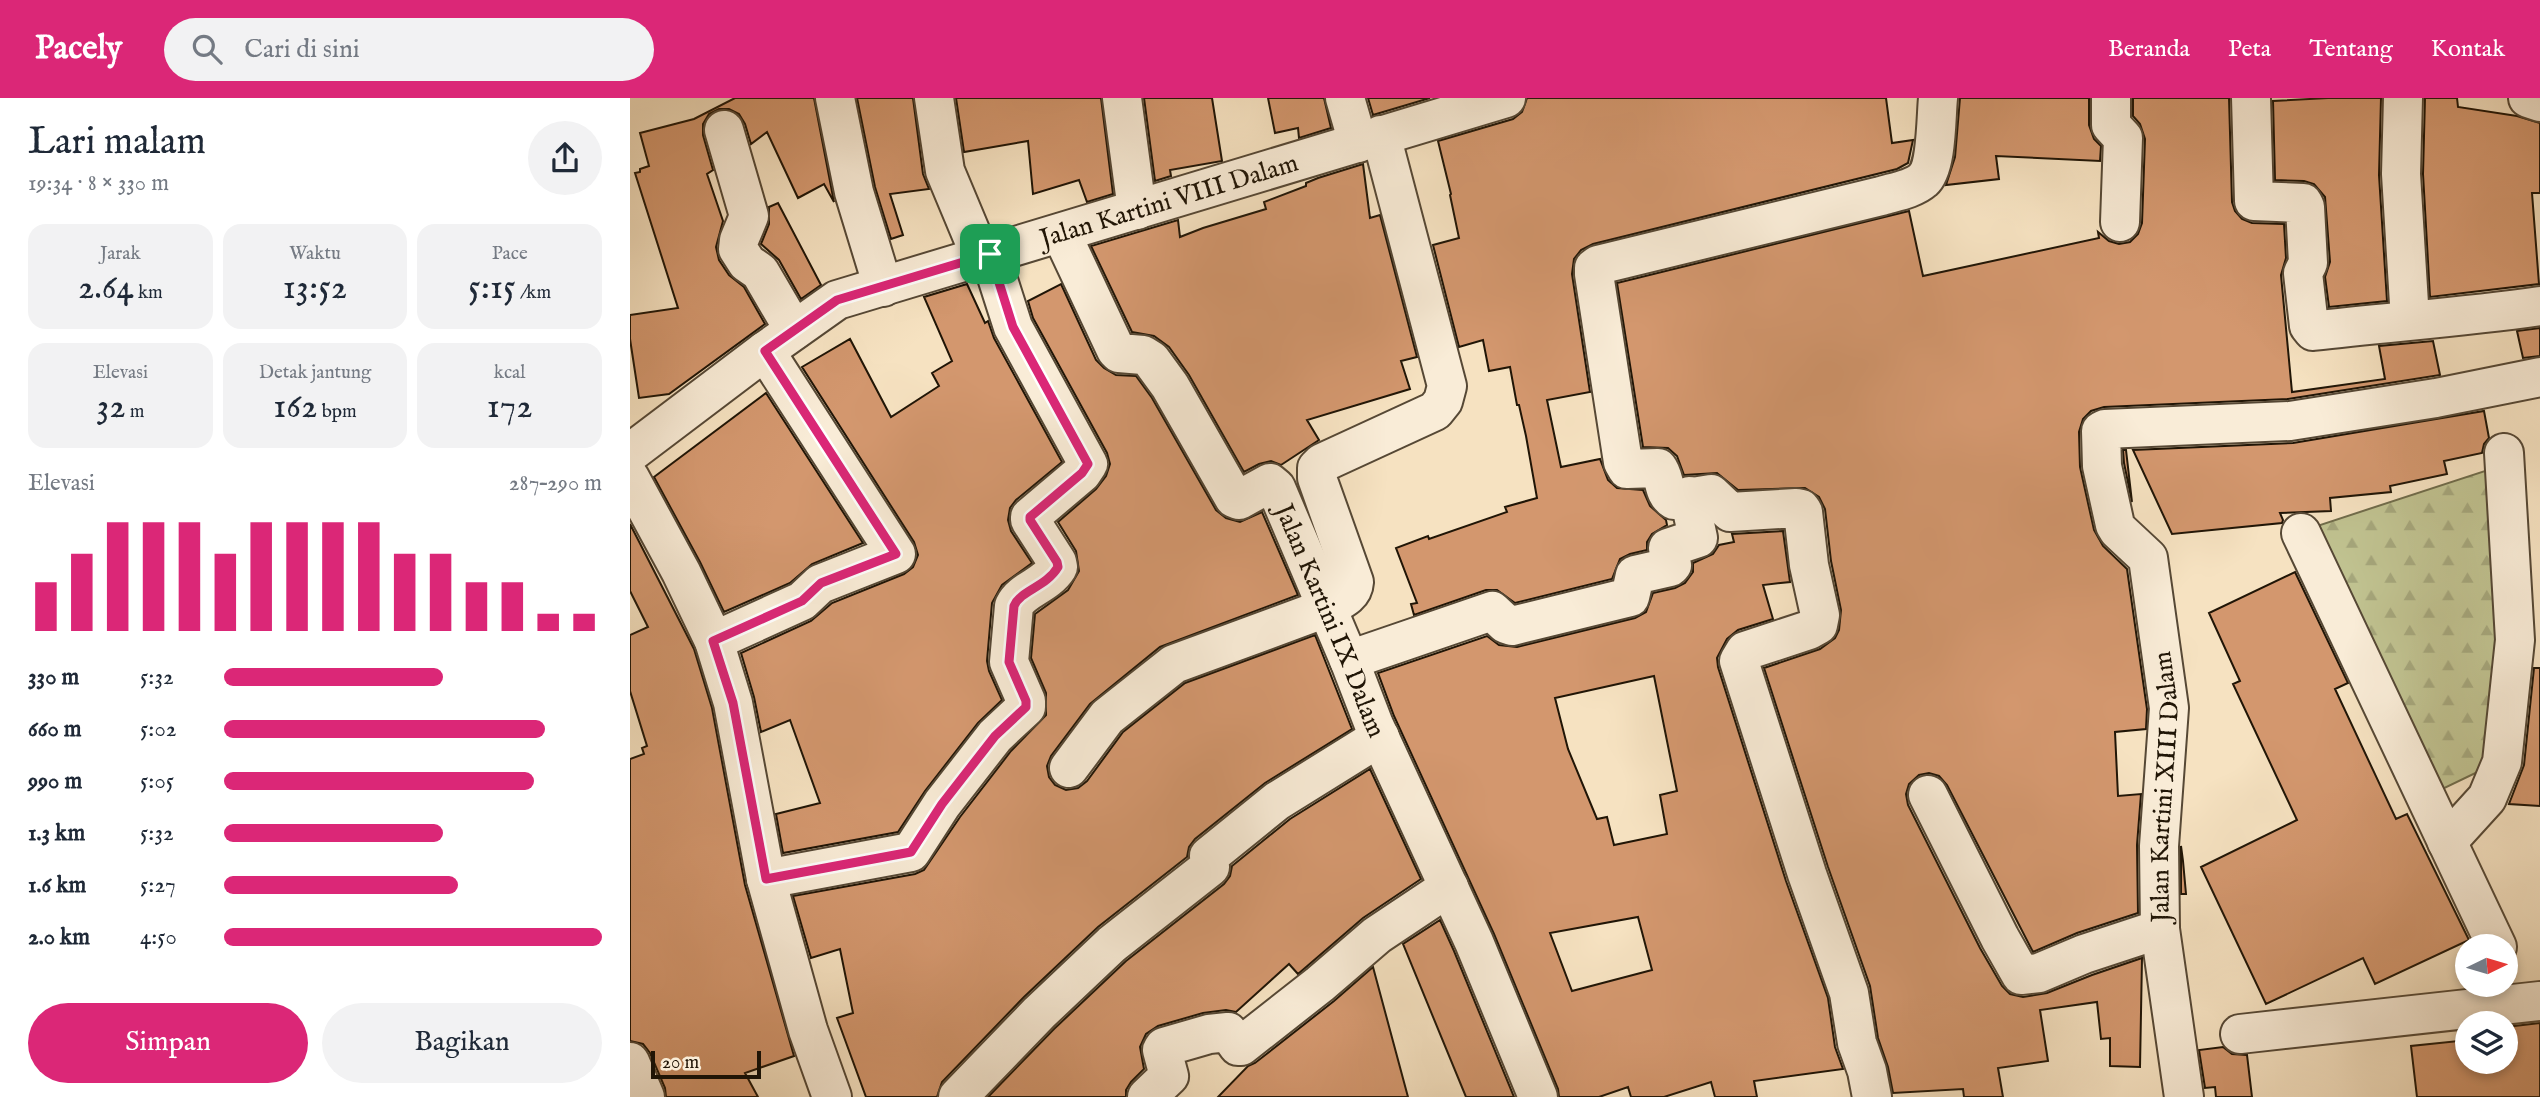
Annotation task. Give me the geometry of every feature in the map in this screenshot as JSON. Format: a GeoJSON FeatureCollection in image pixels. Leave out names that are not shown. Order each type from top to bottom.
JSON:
{"type":"FeatureCollection","features":[{"type":"Feature","properties":{"kind":"street"},"geometry":{"type":"LineString","coordinates":[[835,98],[854,192],[883,287]]}},
{"type":"Feature","properties":{"kind":"street"},"geometry":{"type":"LineString","coordinates":[[766,879],[911,852],[942,804],[995,736],[1026,707],[1026,701],[1009,662],[1014,606],[1017,599],[1051,579],[1058,567],[1030,517],[1082,473],[1088,464],[1013,327],[985,256],[945,171],[934,98]]}},
{"type":"Feature","properties":{"kind":"street"},"geometry":{"type":"LineString","coordinates":[[1122,98],[1137,210]]}},
{"type":"Feature","properties":{"kind":"street"},"geometry":{"type":"LineString","coordinates":[[1069,768],[1107,717],[1174,664],[1326,608],[1350,595],[1354,582],[1317,478],[1317,468],[1322,463],[1435,411],[1443,401],[1447,386],[1369,139],[1345,98]]}},
{"type":"Feature","properties":{"kind":"street","name":"Jalan Kartini VIII Dalam"},"geometry":{"type":"LineString","coordinates":[[630,453],[779,340],[837,300],[1506,98]]}},
{"type":"Feature","properties":{"kind":"street"},"geometry":{"type":"LineString","coordinates":[[1872,1097],[1867,1071],[1857,1043],[1849,993],[1807,874],[1740,661],[1745,651],[1818,625],[1820,615],[1809,565],[1804,512],[1796,508],[1735,513],[1725,508],[1711,494],[1674,500],[1670,498],[1658,468],[1627,470],[1623,462],[1594,268],[1912,186],[1922,181],[1931,170],[1938,98]]}},
{"type":"Feature","properties":{"kind":"street"},"geometry":{"type":"LineString","coordinates":[[2111,98],[2111,125],[2123,138],[2120,222]]}},
{"type":"Feature","properties":{"kind":"street"},"geometry":{"type":"LineString","coordinates":[[2251,98],[2254,200],[2303,202],[2305,207],[2308,263],[2303,273],[2311,329],[2467,316],[2540,306]]}},
{"type":"Feature","properties":{"kind":"street"},"geometry":{"type":"LineString","coordinates":[[2403,98],[2401,174],[2410,320]]}},
{"type":"Feature","properties":{"kind":"street"},"geometry":{"type":"LineString","coordinates":[[2528,98],[2540,102]]}},
{"type":"Feature","properties":{"kind":"street"},"geometry":{"type":"LineString","coordinates":[[713,641],[802,601],[821,583],[896,554],[779,340],[760,272],[747,263],[738,249],[748,216],[724,130]]}},
{"type":"Feature","properties":{"kind":"street","name":"Jalan Kartini IX Dalam"},"geometry":{"type":"LineString","coordinates":[[1060,233],[1116,350],[1119,353],[1143,355],[1151,360],[1170,386],[1234,498],[1239,500],[1270,484],[1276,488],[1380,737],[1475,942],[1538,1097]]}},
{"type":"Feature","properties":{"kind":"street","name":"Jalan Kartini XIII Dalam"},"geometry":{"type":"LineString","coordinates":[[2184,1097],[2160,929],[2159,846],[2169,708],[2148,558],[2115,525],[2102,466],[2101,431],[2290,421],[2436,398],[2540,377]]}},
{"type":"Feature","properties":{"kind":"street"},"geometry":{"type":"LineString","coordinates":[[2447,842],[2487,798],[2502,762],[2515,640],[2504,453]]}},
{"type":"Feature","properties":{"kind":"street"},"geometry":{"type":"LineString","coordinates":[[630,478],[681,572],[713,641],[733,703],[766,879],[808,1030],[832,1097]]}},
{"type":"Feature","properties":{"kind":"street"},"geometry":{"type":"LineString","coordinates":[[1349,660],[1492,611],[1512,626],[1630,597],[1635,576],[1670,567],[1672,565],[1668,548],[1698,538],[1689,496]]}},
{"type":"Feature","properties":{"kind":"street"},"geometry":{"type":"LineString","coordinates":[[2301,533],[2491,934]]}},
{"type":"Feature","properties":{"kind":"street"},"geometry":{"type":"LineString","coordinates":[[957,1097],[1039,1013],[1112,944],[1210,867],[1209,856],[1277,801],[1380,737]]}},
{"type":"Feature","properties":{"kind":"street"},"geometry":{"type":"LineString","coordinates":[[1928,795],[2021,975],[2039,973],[2084,954],[2160,929]]}},
{"type":"Feature","properties":{"kind":"street"},"geometry":{"type":"LineString","coordinates":[[1147,1097],[1169,1076],[1162,1050],[1164,1047],[1209,1034],[1228,1032],[1238,1046],[1241,1046],[1377,936],[1449,887]]}},
{"type":"Feature","properties":{"kind":"street"},"geometry":{"type":"LineString","coordinates":[[2240,1034],[2532,1002],[2518,982]]}},
{"type":"Feature","properties":{"kind":"street"},"geometry":{"type":"LineString","coordinates":[[630,1062],[645,1097]]}},
{"type":"Feature","properties":{"kind":"green space"},"geometry":{"type":"Polygon","coordinates":[[[2494,468],[2504,664],[2490,766],[2430,795],[2314,527],[2494,468]]]}},
{"type":"Feature","properties":{"kind":"building"},"geometry":{"type":"Polygon","coordinates":[[[735,98],[814,98],[834,202],[824,184],[798,198],[767,132],[751,144],[739,114],[729,109],[719,109],[709,114],[703,124],[703,135],[713,170],[707,174],[723,221],[716,247],[719,260],[729,275],[744,287],[765,324],[669,394],[639,398],[630,339],[630,315],[678,308],[635,173],[649,166],[640,133],[694,119],[735,98]]]}},
{"type":"Feature","properties":{"kind":"building"},"geometry":{"type":"Polygon","coordinates":[[[857,98],[913,98],[923,174],[929,189],[890,194],[903,235],[891,239],[875,187],[857,98]]]}},
{"type":"Feature","properties":{"kind":"building"},"geometry":{"type":"Polygon","coordinates":[[[956,98],[1101,98],[1113,194],[1087,202],[1079,180],[1033,194],[1028,141],[964,152],[956,98]]]}},
{"type":"Feature","properties":{"kind":"building"},"geometry":{"type":"Polygon","coordinates":[[[1144,98],[1212,98],[1222,161],[1170,170],[1171,176],[1155,181],[1144,98]]]}},
{"type":"Feature","properties":{"kind":"building"},"geometry":{"type":"Polygon","coordinates":[[[1268,98],[1324,98],[1331,128],[1299,138],[1298,128],[1275,133],[1268,98]]]}},
{"type":"Feature","properties":{"kind":"building"},"geometry":{"type":"Polygon","coordinates":[[[1368,98],[1430,98],[1373,115],[1368,98]]]}},
{"type":"Feature","properties":{"kind":"building"},"geometry":{"type":"Polygon","coordinates":[[[1527,98],[1886,98],[1892,143],[1913,140],[1908,163],[1897,169],[1593,244],[1581,250],[1574,259],[1572,274],[1590,392],[1547,400],[1561,467],[1600,459],[1608,480],[1617,488],[1643,490],[1650,506],[1666,520],[1667,525],[1652,534],[1647,542],[1647,550],[1620,559],[1612,579],[1515,603],[1497,590],[1486,590],[1414,615],[1411,604],[1417,603],[1396,548],[1507,512],[1505,507],[1537,498],[1510,367],[1489,371],[1483,340],[1459,347],[1433,245],[1459,238],[1438,141],[1513,119],[1522,112],[1527,98]]]}},
{"type":"Feature","properties":{"kind":"building"},"geometry":{"type":"Polygon","coordinates":[[[1960,98],[2089,98],[2089,125],[2094,139],[2101,146],[2100,161],[1996,156],[1999,179],[1946,185],[1955,157],[1960,98]]]}},
{"type":"Feature","properties":{"kind":"building"},"geometry":{"type":"Polygon","coordinates":[[[2133,98],[2229,98],[2232,202],[2235,211],[2242,219],[2252,223],[2284,224],[2286,258],[2281,275],[2292,392],[2385,379],[2379,346],[2433,341],[2440,375],[2288,399],[2104,407],[2091,411],[2083,419],[2079,432],[2080,467],[2094,530],[2103,546],[2127,569],[2147,709],[2146,729],[2115,732],[2118,796],[2141,794],[2137,845],[2138,913],[2077,933],[2033,952],[1947,785],[1939,776],[1929,773],[1919,775],[1909,784],[1906,794],[1908,805],[1980,948],[2002,986],[2010,994],[2023,997],[2047,993],[2142,958],[2140,1067],[2110,1066],[2110,1038],[2101,1039],[2097,1002],[2040,1010],[2048,1061],[1998,1068],[2003,1097],[1964,1097],[1963,1089],[1893,1093],[1878,1038],[1870,986],[1828,867],[1764,668],[1820,649],[1835,638],[1839,630],[1841,610],[1831,561],[1825,509],[1819,497],[1805,488],[1738,490],[1717,473],[1684,475],[1677,456],[1668,448],[1643,447],[1617,283],[1909,211],[1923,276],[2099,238],[2098,232],[2109,241],[2119,244],[2130,242],[2138,234],[2142,223],[2145,139],[2140,124],[2133,116],[2133,98]]]}},
{"type":"Feature","properties":{"kind":"building"},"geometry":{"type":"Polygon","coordinates":[[[2381,98],[2379,175],[2387,301],[2329,307],[2325,277],[2330,262],[2325,197],[2314,184],[2275,180],[2273,101],[2381,98]]]}},
{"type":"Feature","properties":{"kind":"building"},"geometry":{"type":"Polygon","coordinates":[[[2425,98],[2457,98],[2458,107],[2517,116],[2540,123],[2540,193],[2532,193],[2539,284],[2430,297],[2423,174],[2425,98]]]}},
{"type":"Feature","properties":{"kind":"building"},"geometry":{"type":"Polygon","coordinates":[[[1363,164],[1370,218],[1380,215],[1417,357],[1401,361],[1410,389],[1307,420],[1319,440],[1281,465],[1271,461],[1244,472],[1189,375],[1169,347],[1154,336],[1132,332],[1091,246],[1178,220],[1180,237],[1266,209],[1264,202],[1306,186],[1306,183],[1318,178],[1363,164]]]}},
{"type":"Feature","properties":{"kind":"building"},"geometry":{"type":"Polygon","coordinates":[[[778,203],[821,285],[801,299],[779,260],[761,244],[769,224],[769,207],[778,203]]]}},
{"type":"Feature","properties":{"kind":"building"},"geometry":{"type":"Polygon","coordinates":[[[967,284],[985,323],[988,321],[994,338],[1062,462],[1010,508],[1008,520],[1011,531],[1032,563],[1002,585],[992,603],[987,661],[1002,700],[978,723],[925,791],[898,832],[783,853],[776,814],[820,803],[790,720],[761,732],[741,653],[811,621],[832,603],[904,574],[913,567],[918,555],[914,542],[802,367],[850,339],[891,417],[939,386],[932,373],[952,361],[924,297],[967,284]]]}},
{"type":"Feature","properties":{"kind":"building"},"geometry":{"type":"Polygon","coordinates":[[[1061,284],[1096,360],[1116,375],[1136,376],[1152,398],[1216,510],[1226,518],[1240,522],[1262,512],[1298,595],[1160,647],[1090,704],[1051,756],[1047,766],[1049,777],[1055,785],[1066,790],[1078,788],[1087,781],[1123,732],[1185,683],[1315,635],[1352,729],[1265,783],[1195,839],[1189,847],[1187,857],[1098,927],[1024,997],[942,1082],[937,1097],[866,1097],[837,1018],[853,1013],[840,949],[811,958],[793,896],[915,874],[924,870],[960,817],[1011,751],[1046,715],[1046,693],[1031,658],[1035,614],[1068,590],[1079,571],[1076,551],[1058,522],[1096,489],[1106,476],[1110,464],[1107,453],[1033,318],[1028,301],[1061,284]]]}},
{"type":"Feature","properties":{"kind":"building"},"geometry":{"type":"Polygon","coordinates":[[[2540,328],[2540,356],[2523,358],[2517,331],[2540,328]]]}},
{"type":"Feature","properties":{"kind":"building"},"geometry":{"type":"Polygon","coordinates":[[[766,393],[863,543],[812,564],[790,583],[724,612],[654,477],[766,393]]]}},
{"type":"Feature","properties":{"kind":"building"},"geometry":{"type":"Polygon","coordinates":[[[2484,411],[2489,438],[2482,453],[2444,461],[2447,474],[2390,486],[2391,492],[2330,498],[2331,511],[2280,513],[2282,523],[2172,534],[2133,450],[2293,443],[2484,411]]]}},
{"type":"Feature","properties":{"kind":"building"},"geometry":{"type":"Polygon","coordinates":[[[2123,450],[2126,450],[2132,502],[2124,463],[2123,450]]]}},
{"type":"Feature","properties":{"kind":"building"},"geometry":{"type":"Polygon","coordinates":[[[630,524],[694,649],[712,708],[745,885],[794,1056],[745,1073],[758,1097],[666,1097],[665,1088],[650,1053],[643,1044],[630,1041],[630,759],[644,754],[642,748],[647,746],[630,691],[630,635],[648,627],[630,591],[630,524]]]}},
{"type":"Feature","properties":{"kind":"building"},"geometry":{"type":"Polygon","coordinates":[[[1783,531],[1790,582],[1763,585],[1773,619],[1738,630],[1727,639],[1717,658],[1718,667],[1786,881],[1828,998],[1835,1047],[1843,1069],[1754,1081],[1757,1097],[1715,1097],[1711,1082],[1664,1097],[1631,1097],[1628,1087],[1599,1097],[1559,1097],[1494,934],[1394,716],[1378,673],[1487,636],[1499,645],[1517,647],[1635,618],[1646,612],[1653,593],[1685,583],[1693,572],[1693,563],[1713,554],[1719,545],[1734,542],[1732,534],[1783,531]],[[1654,676],[1555,698],[1568,749],[1597,819],[1607,817],[1614,845],[1667,834],[1660,795],[1677,791],[1654,676]],[[1638,917],[1550,933],[1572,991],[1652,970],[1638,917]]]}},
{"type":"Feature","properties":{"kind":"building"},"geometry":{"type":"Polygon","coordinates":[[[2295,572],[2348,683],[2335,689],[2396,819],[2407,814],[2466,934],[2455,934],[2455,947],[2375,984],[2363,958],[2266,1004],[2201,867],[2297,820],[2233,684],[2240,681],[2209,613],[2295,572]]]}},
{"type":"Feature","properties":{"kind":"building"},"geometry":{"type":"Polygon","coordinates":[[[2534,668],[2540,668],[2540,806],[2509,804],[2524,765],[2534,668]]]}},
{"type":"Feature","properties":{"kind":"building"},"geometry":{"type":"Polygon","coordinates":[[[1370,769],[1421,879],[1363,918],[1298,974],[1289,964],[1236,1012],[1226,1010],[1203,1013],[1158,1026],[1146,1034],[1140,1047],[1144,1069],[1131,1082],[1126,1090],[1126,1097],[988,1097],[1054,1029],[1126,961],[1224,884],[1230,876],[1232,866],[1290,819],[1370,769]]]}},
{"type":"Feature","properties":{"kind":"building"},"geometry":{"type":"Polygon","coordinates":[[[2181,846],[2183,861],[2186,894],[2181,894],[2181,846]]]}},
{"type":"Feature","properties":{"kind":"building"},"geometry":{"type":"Polygon","coordinates":[[[1440,920],[1514,1097],[1466,1097],[1403,944],[1440,920]]]}},
{"type":"Feature","properties":{"kind":"building"},"geometry":{"type":"Polygon","coordinates":[[[1373,967],[1408,1097],[1218,1097],[1248,1066],[1334,1001],[1373,967]]]}},
{"type":"Feature","properties":{"kind":"building"},"geometry":{"type":"Polygon","coordinates":[[[2540,1023],[2540,1097],[2417,1097],[2411,1046],[2455,1041],[2455,1074],[2518,1074],[2518,1026],[2540,1023]]]}},
{"type":"Feature","properties":{"kind":"building"},"geometry":{"type":"Polygon","coordinates":[[[2223,1047],[2232,1054],[2247,1055],[2252,1097],[2216,1097],[2215,1087],[2205,1088],[2199,1050],[2223,1047]]]}},
{"type":"Feature","properties":{"kind":"route"},"geometry":{"type":"LineString","coordinates":[[990,254],[1013,327],[1088,464],[1087,469],[1030,517],[1058,567],[1051,579],[1017,599],[1014,606],[1009,662],[1026,701],[1026,707],[995,736],[942,804],[911,852],[766,879],[733,703],[713,641],[802,601],[821,583],[896,554],[765,351],[837,300],[990,254]]}}]}
